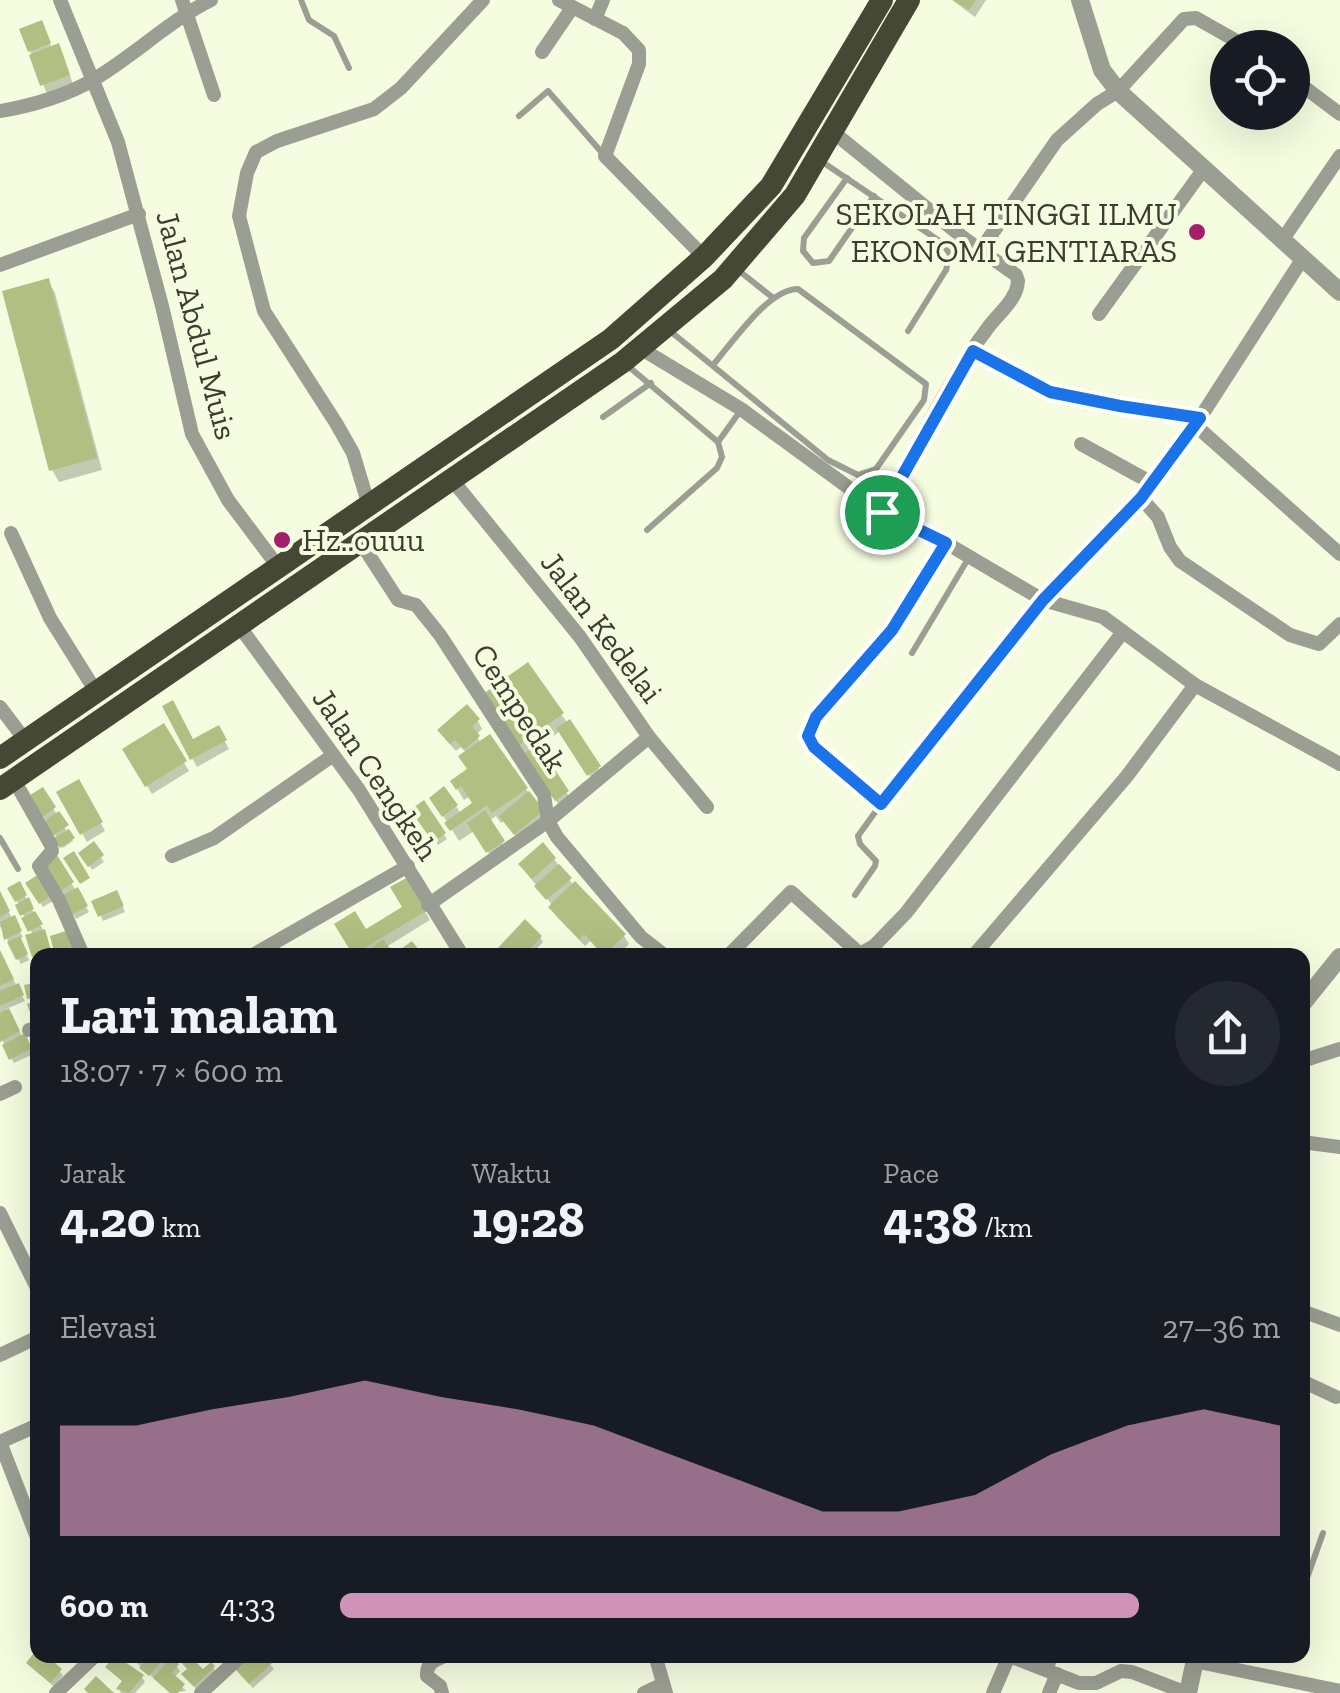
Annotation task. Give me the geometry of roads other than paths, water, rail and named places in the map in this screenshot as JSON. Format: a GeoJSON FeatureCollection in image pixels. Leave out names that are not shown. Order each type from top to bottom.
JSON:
{"type":"FeatureCollection","features":[{"type":"Feature","properties":{"kind":"highway"},"geometry":{"type":"LineString","coordinates":[[0,758],[611,340],[704,257],[772,186],[882,0]]}},
{"type":"Feature","properties":{"kind":"highway"},"geometry":{"type":"LineString","coordinates":[[7,784],[632,355],[735,268],[818,160],[909,0]]}},
{"type":"Feature","properties":{"kind":"highway"},"geometry":{"type":"LineString","coordinates":[[95,690],[109,713]]}},
{"type":"Feature","properties":{"kind":"highway"},"geometry":{"type":"LineString","coordinates":[[68,709],[82,732]]}},
{"type":"Feature","properties":{"kind":"street","name":"Jalan Abdul Muis"},"geometry":{"type":"LineString","coordinates":[[60,0],[118,142],[192,434],[219,487],[279,568]]}},
{"type":"Feature","properties":{"kind":"street"},"geometry":{"type":"LineString","coordinates":[[0,111],[50,98],[94,80],[184,6],[211,0]]}},
{"type":"Feature","properties":{"kind":"street"},"geometry":{"type":"LineString","coordinates":[[369,506],[353,453],[264,311],[239,216],[247,173],[256,152],[374,109],[401,88],[483,0]]}},
{"type":"Feature","properties":{"kind":"street"},"geometry":{"type":"LineString","coordinates":[[595,19],[604,0]]}},
{"type":"Feature","properties":{"kind":"street"},"geometry":{"type":"LineString","coordinates":[[1080,0],[1102,70],[1118,91],[1340,292]]}},
{"type":"Feature","properties":{"kind":"street"},"geometry":{"type":"LineString","coordinates":[[542,52],[566,4],[628,37],[640,55],[605,156],[704,257]]}},
{"type":"Feature","properties":{"kind":"street"},"geometry":{"type":"LineString","coordinates":[[184,6],[214,95]]}},
{"type":"Feature","properties":{"kind":"street"},"geometry":{"type":"LineString","coordinates":[[980,251],[1058,140],[1097,104],[1118,91],[1188,17],[1220,30]]}},
{"type":"Feature","properties":{"kind":"street"},"geometry":{"type":"LineString","coordinates":[[1310,92],[1340,114]]}},
{"type":"Feature","properties":{"kind":"street"},"geometry":{"type":"LineString","coordinates":[[833,132],[980,251],[1016,275],[1018,286],[973,351],[882,512]]}},
{"type":"Feature","properties":{"kind":"street"},"geometry":{"type":"LineString","coordinates":[[1283,239],[1340,156]]}},
{"type":"Feature","properties":{"kind":"street"},"geometry":{"type":"LineString","coordinates":[[1099,314],[1204,170]]}},
{"type":"Feature","properties":{"kind":"street"},"geometry":{"type":"LineString","coordinates":[[0,265],[139,214]]}},
{"type":"Feature","properties":{"kind":"street"},"geometry":{"type":"LineString","coordinates":[[881,804],[1043,600],[1141,498],[1197,421],[1303,258]]}},
{"type":"Feature","properties":{"kind":"street"},"geometry":{"type":"LineString","coordinates":[[973,351],[1050,392],[1197,421],[1340,554]]}},
{"type":"Feature","properties":{"kind":"street"},"geometry":{"type":"LineString","coordinates":[[632,355],[742,409],[882,512],[946,543],[1043,600],[1097,613],[1195,685],[1340,764]]}},
{"type":"Feature","properties":{"kind":"street"},"geometry":{"type":"LineString","coordinates":[[1081,444],[1152,483]]}},
{"type":"Feature","properties":{"kind":"street","name":"Jalan Kedelai"},"geometry":{"type":"LineString","coordinates":[[452,481],[580,636],[649,737],[707,807]]}},
{"type":"Feature","properties":{"kind":"street"},"geometry":{"type":"LineString","coordinates":[[1141,498],[1158,516],[1180,561],[1290,634],[1319,644],[1340,624]]}},
{"type":"Feature","properties":{"kind":"street"},"geometry":{"type":"LineString","coordinates":[[11,534],[50,618],[95,690]]}},
{"type":"Feature","properties":{"kind":"street","name":"Cempedak"},"geometry":{"type":"LineString","coordinates":[[362,543],[398,600],[416,605],[440,635],[544,795],[548,822],[565,848],[641,937],[655,948]]}},
{"type":"Feature","properties":{"kind":"street","name":"Jalan Cengkeh"},"geometry":{"type":"LineString","coordinates":[[240,627],[358,790],[457,948]]}},
{"type":"Feature","properties":{"kind":"street"},"geometry":{"type":"LineString","coordinates":[[870,948],[906,912],[1123,632]]}},
{"type":"Feature","properties":{"kind":"street"},"geometry":{"type":"LineString","coordinates":[[980,948],[1127,776],[1195,685]]}},
{"type":"Feature","properties":{"kind":"street"},"geometry":{"type":"LineString","coordinates":[[0,707],[25,740]]}},
{"type":"Feature","properties":{"kind":"street"},"geometry":{"type":"LineString","coordinates":[[428,905],[548,822],[649,737]]}},
{"type":"Feature","properties":{"kind":"street"},"geometry":{"type":"LineString","coordinates":[[172,856],[214,838],[332,756]]}},
{"type":"Feature","properties":{"kind":"street"},"geometry":{"type":"LineString","coordinates":[[7,784],[52,845],[52,851],[39,866],[59,900],[79,948]]}},
{"type":"Feature","properties":{"kind":"street"},"geometry":{"type":"LineString","coordinates":[[265,948],[408,866]]}},
{"type":"Feature","properties":{"kind":"street"},"geometry":{"type":"LineString","coordinates":[[736,948],[791,892],[852,948]]}},
{"type":"Feature","properties":{"kind":"street"},"geometry":{"type":"LineString","coordinates":[[1310,994],[1340,957]]}},
{"type":"Feature","properties":{"kind":"street"},"geometry":{"type":"LineString","coordinates":[[1310,1057],[1340,1048]]}},
{"type":"Feature","properties":{"kind":"street"},"geometry":{"type":"LineString","coordinates":[[1310,1143],[1340,1147]]}},
{"type":"Feature","properties":{"kind":"street"},"geometry":{"type":"LineString","coordinates":[[0,1213],[5,1234],[30,1276]]}},
{"type":"Feature","properties":{"kind":"street"},"geometry":{"type":"LineString","coordinates":[[1310,1314],[1340,1325]]}},
{"type":"Feature","properties":{"kind":"street"},"geometry":{"type":"LineString","coordinates":[[0,1355],[30,1341]]}},
{"type":"Feature","properties":{"kind":"street"},"geometry":{"type":"LineString","coordinates":[[1310,1385],[1336,1397]]}},
{"type":"Feature","properties":{"kind":"street"},"geometry":{"type":"LineString","coordinates":[[30,1429],[0,1442],[30,1519]]}},
{"type":"Feature","properties":{"kind":"street"},"geometry":{"type":"LineString","coordinates":[[56,1693],[88,1663]]}},
{"type":"Feature","properties":{"kind":"street"},"geometry":{"type":"LineString","coordinates":[[201,1693],[233,1663]]}},
{"type":"Feature","properties":{"kind":"street"},"geometry":{"type":"LineString","coordinates":[[430,1663],[427,1676],[440,1686],[442,1693]]}},
{"type":"Feature","properties":{"kind":"street"},"geometry":{"type":"LineString","coordinates":[[644,1693],[664,1689],[658,1663]]}},
{"type":"Feature","properties":{"kind":"street"},"geometry":{"type":"LineString","coordinates":[[993,1693],[1005,1663]]}},
{"type":"Feature","properties":{"kind":"street"},"geometry":{"type":"LineString","coordinates":[[1049,1693],[1052,1666],[1090,1685],[1104,1682],[1120,1671],[1188,1693],[1194,1663]]}},
{"type":"Feature","properties":{"kind":"street"},"geometry":{"type":"LineString","coordinates":[[1213,1663],[1297,1687],[1340,1691]]}},
{"type":"Feature","properties":{"kind":"lane"},"geometry":{"type":"LineString","coordinates":[[300,0],[309,20],[334,36],[350,68]]}},
{"type":"Feature","properties":{"kind":"lane"},"geometry":{"type":"LineString","coordinates":[[519,116],[548,90],[605,156]]}},
{"type":"Feature","properties":{"kind":"lane"},"geometry":{"type":"LineString","coordinates":[[818,160],[941,242],[950,254],[946,270],[908,331]]}},
{"type":"Feature","properties":{"kind":"lane"},"geometry":{"type":"LineString","coordinates":[[847,178],[804,238],[803,251],[813,263],[829,260],[874,196]]}},
{"type":"Feature","properties":{"kind":"lane"},"geometry":{"type":"LineString","coordinates":[[735,268],[772,297]]}},
{"type":"Feature","properties":{"kind":"lane"},"geometry":{"type":"LineString","coordinates":[[665,327],[828,460],[858,475],[876,470],[924,400],[926,384],[798,289],[786,289],[772,297],[713,365]]}},
{"type":"Feature","properties":{"kind":"lane"},"geometry":{"type":"LineString","coordinates":[[632,355],[651,383],[718,442],[722,457],[717,468],[647,530]]}},
{"type":"Feature","properties":{"kind":"lane"},"geometry":{"type":"LineString","coordinates":[[603,417],[651,383]]}},
{"type":"Feature","properties":{"kind":"lane"},"geometry":{"type":"LineString","coordinates":[[718,442],[742,409]]}},
{"type":"Feature","properties":{"kind":"lane"},"geometry":{"type":"LineString","coordinates":[[854,896],[876,861],[860,844],[858,836],[881,804],[814,747],[808,736],[816,717],[892,630],[946,543]]}},
{"type":"Feature","properties":{"kind":"lane"},"geometry":{"type":"LineString","coordinates":[[912,653],[969,557]]}},
{"type":"Feature","properties":{"kind":"lane"},"geometry":{"type":"LineString","coordinates":[[0,838],[18,869]]}},
{"type":"Feature","properties":{"kind":"lane"},"geometry":{"type":"LineString","coordinates":[[1310,1570],[1323,1533]]}},
{"type":"Feature","properties":{"kind":"place","name":"SEKOLAH TINGGI ILMU EKONOMI GENTIARAS"},"geometry":{"type":"Point","coordinates":[1197,232]}},
{"type":"Feature","properties":{"kind":"place","name":"Hz..ouuu"},"geometry":{"type":"Point","coordinates":[282,540]}}]}
